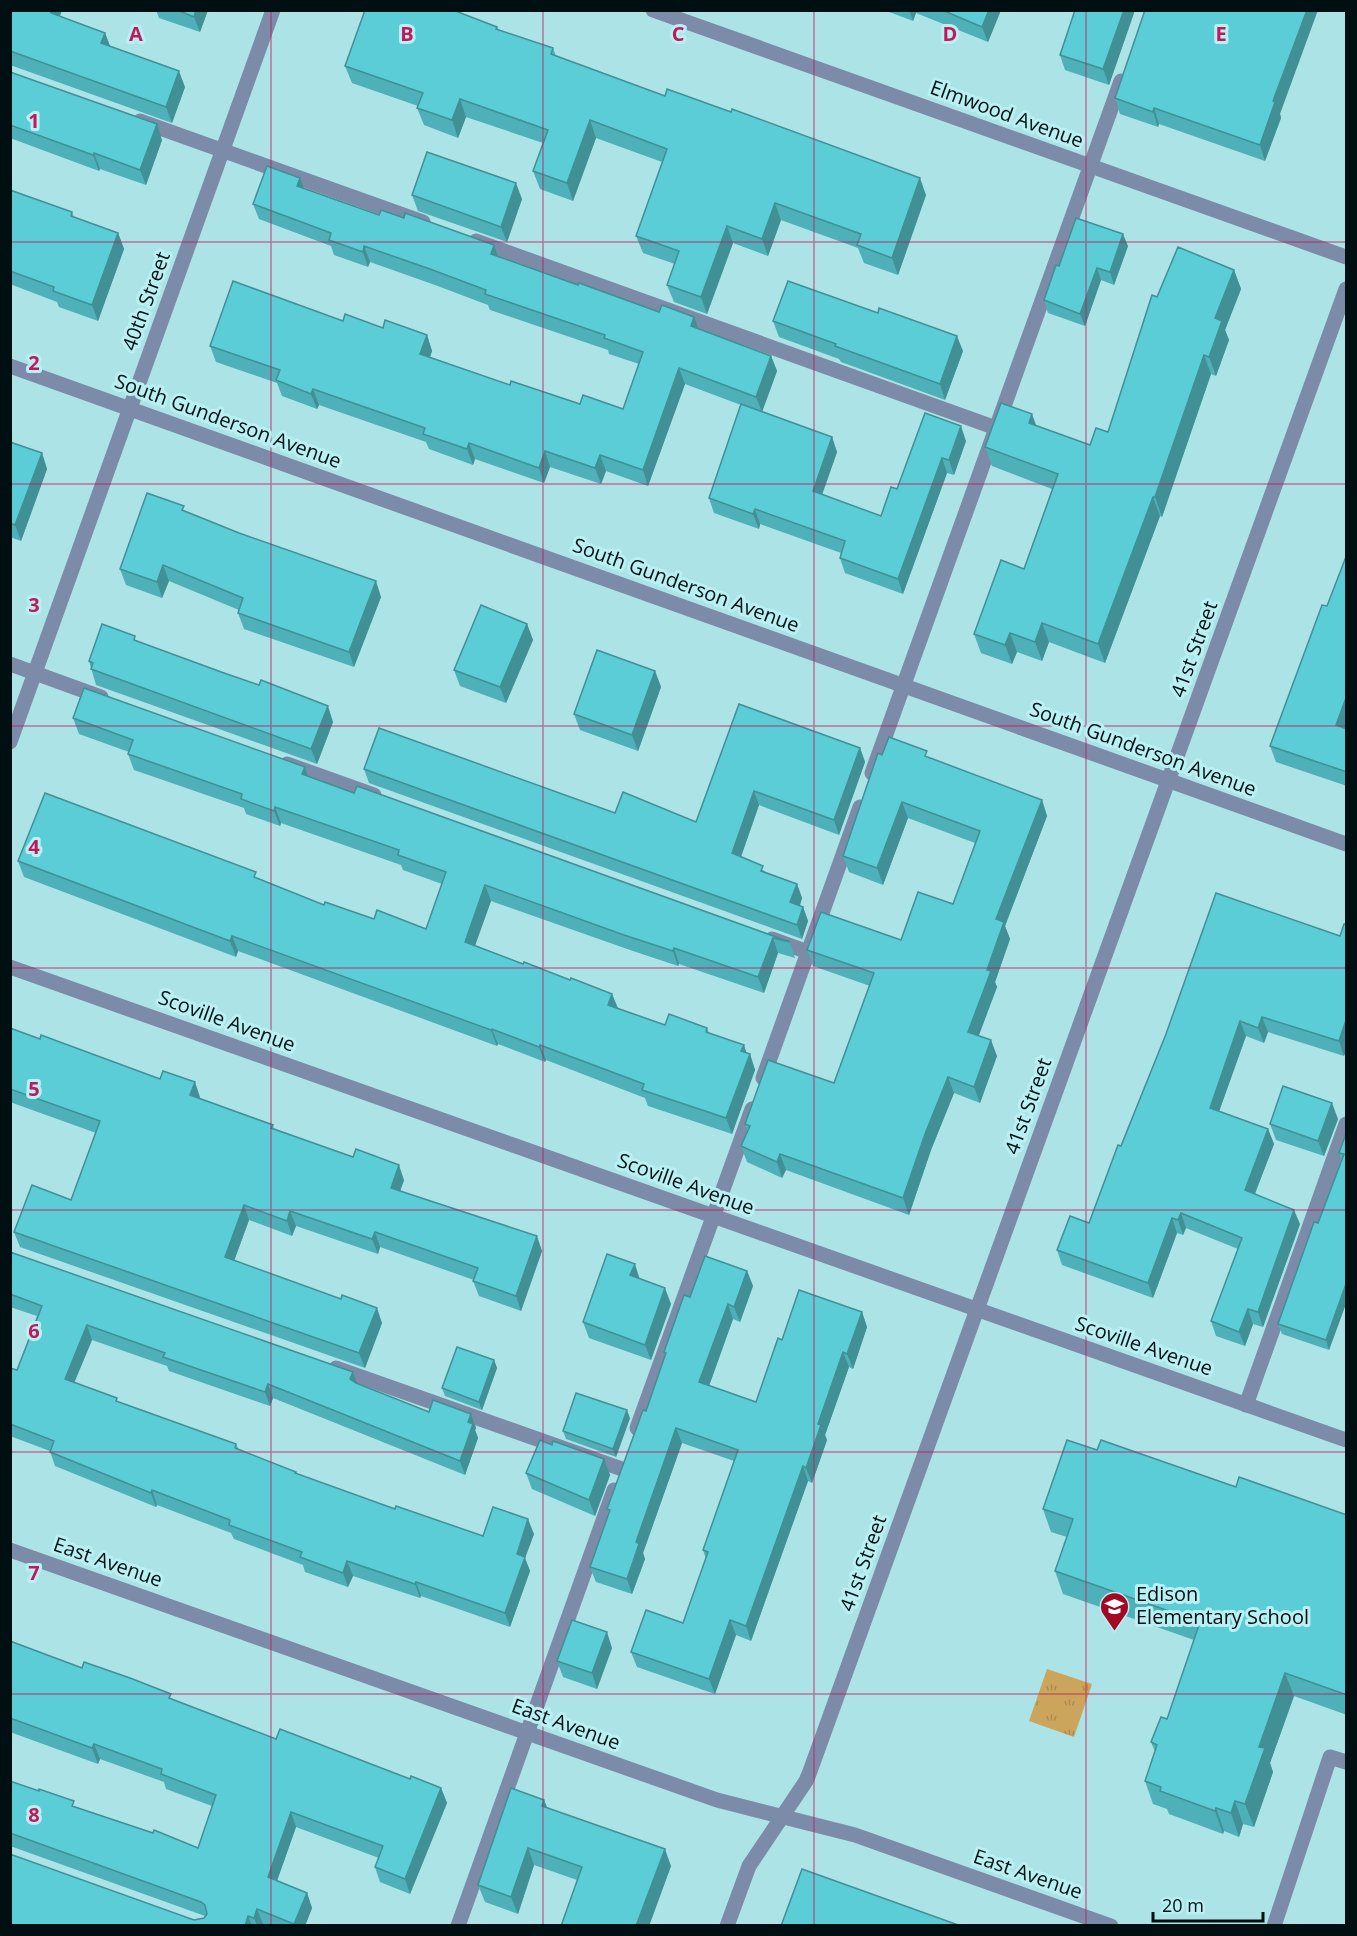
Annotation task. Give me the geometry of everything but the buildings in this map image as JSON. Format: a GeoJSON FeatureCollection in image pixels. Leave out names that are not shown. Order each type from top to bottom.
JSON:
{"type":"FeatureCollection","features":[{"type":"Feature","properties":{"kind":"street","name":"40th Street"},"geometry":{"type":"LineString","coordinates":[[10,742],[273,10]]}},
{"type":"Feature","properties":{"kind":"street","name":"Elmwood Avenue"},"geometry":{"type":"LineString","coordinates":[[653,10],[1347,257]]}},
{"type":"Feature","properties":{"kind":"street"},"geometry":{"type":"LineString","coordinates":[[458,1926],[1126,66]]}},
{"type":"Feature","properties":{"kind":"street"},"geometry":{"type":"LineString","coordinates":[[131,118],[436,227]]}},
{"type":"Feature","properties":{"kind":"street"},"geometry":{"type":"LineString","coordinates":[[458,235],[996,428]]}},
{"type":"Feature","properties":{"kind":"street","name":"41st Street"},"geometry":{"type":"LineString","coordinates":[[727,1926],[749,1866],[809,1774],[1347,289]]}},
{"type":"Feature","properties":{"kind":"street","name":"South Gunderson Avenue"},"geometry":{"type":"LineString","coordinates":[[10,366],[1347,844]]}},
{"type":"Feature","properties":{"kind":"street"},"geometry":{"type":"LineString","coordinates":[[10,664],[115,702]]}},
{"type":"Feature","properties":{"kind":"street"},"geometry":{"type":"LineString","coordinates":[[272,758],[383,799]]}},
{"type":"Feature","properties":{"kind":"street"},"geometry":{"type":"LineString","coordinates":[[763,936],[808,952]]}},
{"type":"Feature","properties":{"kind":"street","name":"Scoville Avenue"},"geometry":{"type":"LineString","coordinates":[[10,967],[1347,1440]]}},
{"type":"Feature","properties":{"kind":"street"},"geometry":{"type":"LineString","coordinates":[[1246,1404],[1345,1133]]}},
{"type":"Feature","properties":{"kind":"street"},"geometry":{"type":"LineString","coordinates":[[322,1363],[626,1458]]}},
{"type":"Feature","properties":{"kind":"street","name":"East Avenue"},"geometry":{"type":"LineString","coordinates":[[10,1550],[717,1800],[855,1835],[1111,1926]]}},
{"type":"Feature","properties":{"kind":"street"},"geometry":{"type":"LineString","coordinates":[[1274,1926],[1330,1757],[1347,1762]]}},
{"type":"Feature","properties":{"kind":"green space"},"geometry":{"type":"Polygon","coordinates":[[[1047,1669],[1092,1684],[1074,1737],[1029,1721],[1047,1669]]]}},
{"type":"Feature","properties":{"kind":"place","name":"Edison Elementary School"},"geometry":{"type":"Point","coordinates":[1115,1632]}}]}
